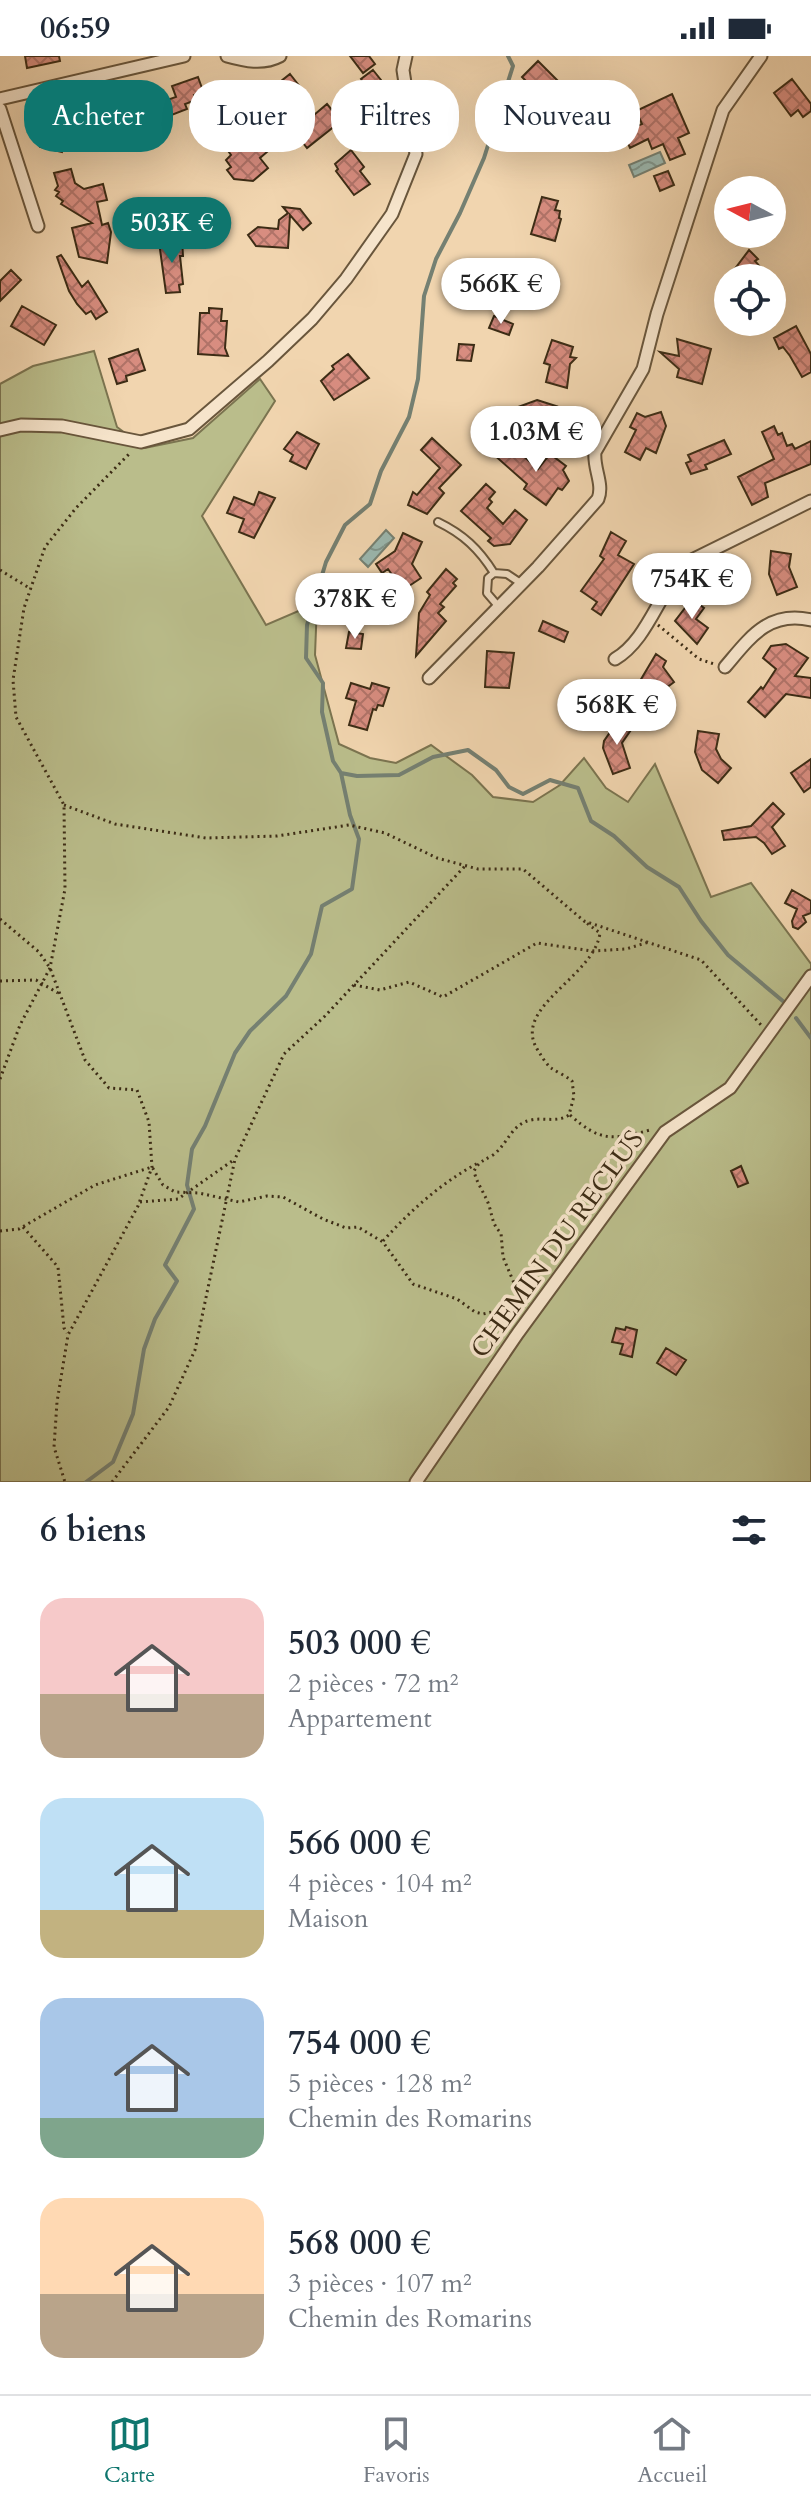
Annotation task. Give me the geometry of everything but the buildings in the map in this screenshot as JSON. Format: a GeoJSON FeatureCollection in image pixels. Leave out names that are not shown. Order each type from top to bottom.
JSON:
{"type":"FeatureCollection","features":[{"type":"Feature","properties":{"kind":"street"},"geometry":{"type":"LineString","coordinates":[[0,99],[184,56]]}},
{"type":"Feature","properties":{"kind":"street"},"geometry":{"type":"LineString","coordinates":[[227,56],[246,62],[280,56]]}},
{"type":"Feature","properties":{"kind":"street"},"geometry":{"type":"LineString","coordinates":[[0,430],[21,425],[62,426],[141,442],[189,429],[268,361],[312,319],[346,279],[392,214],[416,154],[403,70],[406,56]]}},
{"type":"Feature","properties":{"kind":"street"},"geometry":{"type":"LineString","coordinates":[[429,678],[522,584],[598,499],[601,491],[594,463],[595,452],[643,369],[657,314],[723,110],[761,56]]}},
{"type":"Feature","properties":{"kind":"street"},"geometry":{"type":"LineString","coordinates":[[1,114],[38,226]]}},
{"type":"Feature","properties":{"kind":"street"},"geometry":{"type":"LineString","coordinates":[[615,659],[633,644],[677,573],[688,562],[811,501]]}},
{"type":"Feature","properties":{"kind":"street"},"geometry":{"type":"LineString","coordinates":[[725,667],[757,629],[783,619],[811,620]]}},
{"type":"Feature","properties":{"kind":"street","name":"CHEMIN DU RECLUS"},"geometry":{"type":"LineString","coordinates":[[416,1482],[518,1333],[665,1132],[730,1088],[811,976]]}},
{"type":"Feature","properties":{"kind":"lane"},"geometry":{"type":"LineString","coordinates":[[438,522],[460,532],[494,573]]}},
{"type":"Feature","properties":{"kind":"lane"},"geometry":{"type":"LineString","coordinates":[[499,607],[487,593],[488,578],[494,573],[507,574],[522,584]]}},
{"type":"Feature","properties":{"kind":"path"},"geometry":{"type":"LineString","coordinates":[[0,1079],[20,1025],[50,968],[65,889],[64,805],[16,717],[13,680],[24,608],[45,547],[76,508],[141,442]]}},
{"type":"Feature","properties":{"kind":"path"},"geometry":{"type":"LineString","coordinates":[[0,570],[31,589]]}},
{"type":"Feature","properties":{"kind":"path"},"geometry":{"type":"LineString","coordinates":[[649,618],[699,659],[725,667]]}},
{"type":"Feature","properties":{"kind":"path"},"geometry":{"type":"LineString","coordinates":[[64,805],[115,824],[206,838],[277,836],[349,825],[385,833],[437,858],[465,866],[523,869],[600,933],[594,951],[539,1012],[531,1027],[531,1036],[550,1067],[572,1081],[574,1096],[569,1115],[520,1124],[493,1155],[453,1177],[430,1195],[383,1242]]}},
{"type":"Feature","properties":{"kind":"path"},"geometry":{"type":"LineString","coordinates":[[112,1482],[169,1407],[195,1350],[235,1159],[284,1054],[465,866]]}},
{"type":"Feature","properties":{"kind":"path"},"geometry":{"type":"LineString","coordinates":[[0,919],[39,952],[50,968],[85,1060],[109,1088],[137,1090],[149,1122],[152,1167],[163,1185],[184,1194],[199,1193],[239,1202],[267,1196],[283,1197],[323,1219],[346,1228],[358,1227],[383,1242],[406,1277],[421,1289],[457,1299],[483,1314],[505,1309],[514,1301],[517,1290],[503,1257],[501,1233],[493,1225],[491,1211],[478,1185],[474,1171],[478,1163]]}},
{"type":"Feature","properties":{"kind":"path"},"geometry":{"type":"LineString","coordinates":[[584,921],[701,960],[770,1035]]}},
{"type":"Feature","properties":{"kind":"path"},"geometry":{"type":"LineString","coordinates":[[352,985],[380,990],[409,982],[443,997],[537,943],[594,951],[626,949],[649,942]]}},
{"type":"Feature","properties":{"kind":"path"},"geometry":{"type":"LineString","coordinates":[[0,981],[18,978],[43,983],[61,996]]}},
{"type":"Feature","properties":{"kind":"path"},"geometry":{"type":"LineString","coordinates":[[569,1115],[588,1131],[618,1139],[650,1130],[665,1132]]}},
{"type":"Feature","properties":{"kind":"path"},"geometry":{"type":"LineString","coordinates":[[139,1202],[178,1199],[235,1159]]}},
{"type":"Feature","properties":{"kind":"path"},"geometry":{"type":"LineString","coordinates":[[65,1482],[54,1447],[57,1402],[68,1335],[139,1202],[152,1167]]}},
{"type":"Feature","properties":{"kind":"path"},"geometry":{"type":"LineString","coordinates":[[0,1231],[23,1227],[95,1185],[152,1167]]}},
{"type":"Feature","properties":{"kind":"path"},"geometry":{"type":"LineString","coordinates":[[23,1227],[58,1267],[64,1328],[68,1335]]}},
{"type":"Feature","properties":{"kind":"green space"},"geometry":{"type":"Polygon","coordinates":[[[94,351],[117,427],[145,448],[193,438],[260,379],[275,401],[202,516],[266,625],[317,603],[315,655],[339,744],[370,758],[396,763],[431,745],[472,775],[493,797],[533,802],[560,785],[584,758],[606,788],[628,802],[655,764],[711,897],[751,883],[811,964],[811,1482],[0,1482],[0,384],[33,366],[94,351]]]}},
{"type":"Feature","properties":{"kind":"water"},"geometry":{"type":"Polygon","coordinates":[[[660,152],[665,163],[634,177],[629,165],[660,152]]]}},
{"type":"Feature","properties":{"kind":"water"},"geometry":{"type":"Polygon","coordinates":[[[386,530],[394,538],[368,567],[360,559],[386,530]]]}},
{"type":"Feature","properties":{"kind":"waterway"},"geometry":{"type":"LineString","coordinates":[[508,56],[513,66],[484,158],[436,259],[424,296],[418,379],[409,417],[381,471],[370,504],[345,525],[326,562],[307,625],[306,658],[323,683],[322,712],[333,761],[341,773],[357,776],[399,775],[433,757],[468,750],[496,770],[509,787],[523,794],[550,780],[578,788],[591,821],[614,836],[647,867],[679,887],[728,955],[784,1002]]}},
{"type":"Feature","properties":{"kind":"waterway"},"geometry":{"type":"LineString","coordinates":[[86,1482],[113,1462],[133,1414],[144,1349],[155,1319],[177,1281],[165,1265],[194,1209],[187,1185],[192,1149],[205,1126],[235,1053],[250,1031],[286,996],[311,954],[322,906],[352,889],[359,839],[341,773]]}},
{"type":"Feature","properties":{"kind":"waterway"},"geometry":{"type":"LineString","coordinates":[[796,1018],[811,1038]]}}]}
